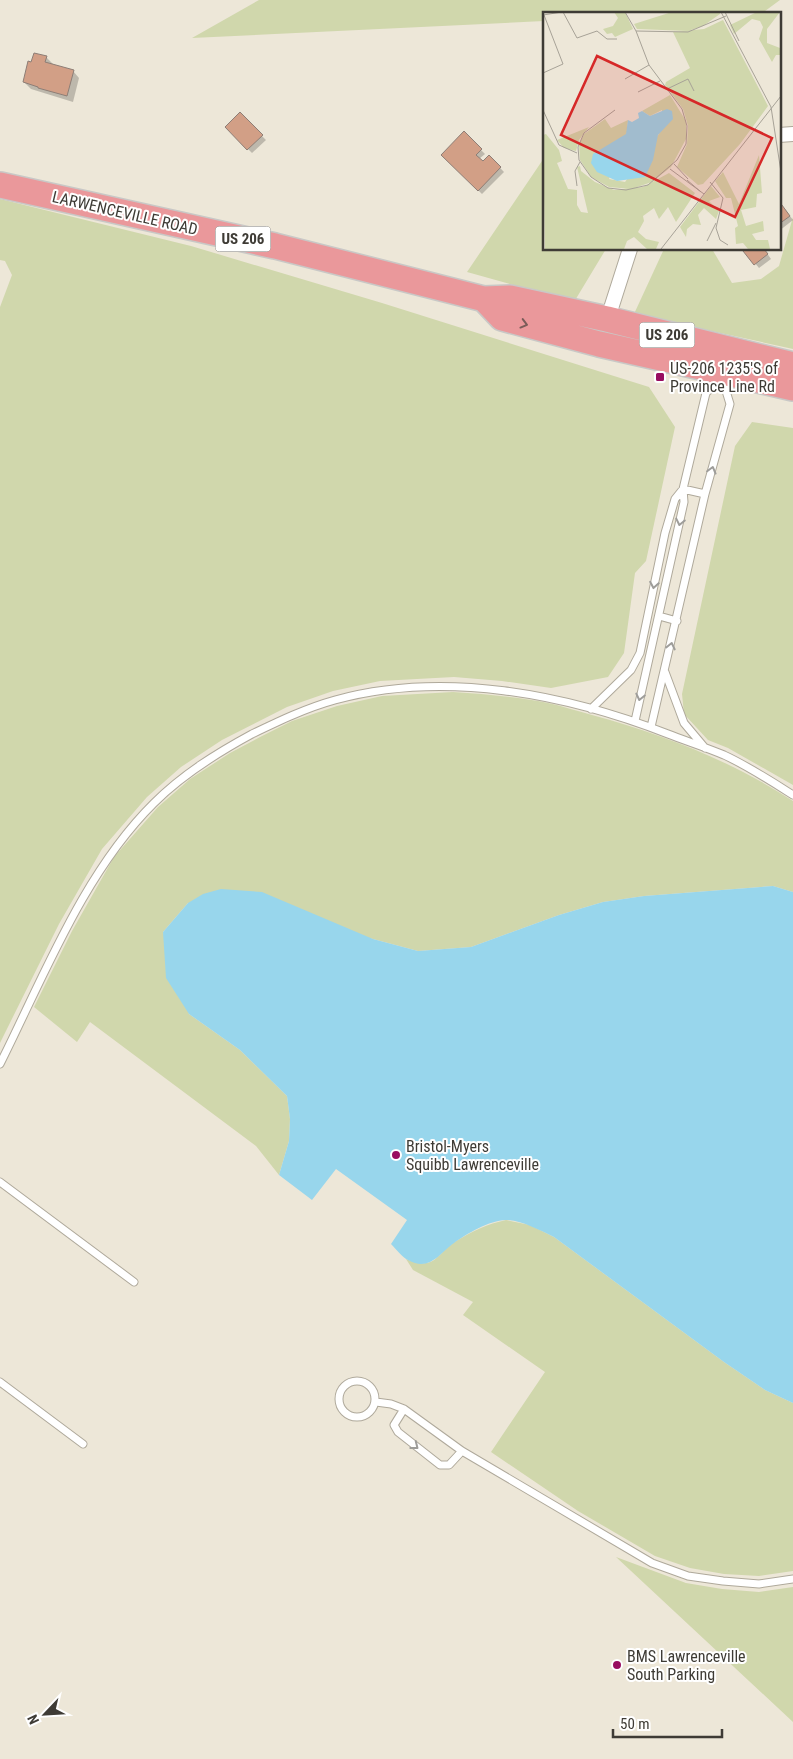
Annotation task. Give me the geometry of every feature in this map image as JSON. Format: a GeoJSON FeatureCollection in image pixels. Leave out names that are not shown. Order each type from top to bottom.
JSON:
{"type":"FeatureCollection","features":[{"type":"Feature","properties":{"kind":"highway","name":"LARWENCEVILLE ROAD"},"geometry":{"type":"LineString","coordinates":[[0,185],[275,246],[484,299]]}},
{"type":"Feature","properties":{"kind":"highway","name":"US 206"},"geometry":{"type":"LineString","coordinates":[[484,299],[510,298],[607,319],[724,365],[793,365]]}},
{"type":"Feature","properties":{"kind":"highway"},"geometry":{"type":"LineString","coordinates":[[484,299],[502,318],[599,344],[724,365],[793,388]]}},
{"type":"Feature","properties":{"kind":"street"},"geometry":{"type":"LineString","coordinates":[[780,135],[793,134]]}},
{"type":"Feature","properties":{"kind":"street"},"geometry":{"type":"LineString","coordinates":[[599,344],[630,250]]}},
{"type":"Feature","properties":{"kind":"lane"},"geometry":{"type":"LineString","coordinates":[[634,721],[684,502],[683,489],[706,393],[724,365]]}},
{"type":"Feature","properties":{"kind":"lane"},"geometry":{"type":"LineString","coordinates":[[651,727],[705,494],[730,404],[724,365]]}},
{"type":"Feature","properties":{"kind":"lane"},"geometry":{"type":"LineString","coordinates":[[683,489],[705,494]]}},
{"type":"Feature","properties":{"kind":"lane"},"geometry":{"type":"LineString","coordinates":[[591,709],[631,670],[640,653],[665,534],[675,499],[683,489]]}},
{"type":"Feature","properties":{"kind":"lane"},"geometry":{"type":"LineString","coordinates":[[658,616],[677,621]]}},
{"type":"Feature","properties":{"kind":"lane"},"geometry":{"type":"LineString","coordinates":[[665,671],[684,723],[705,748]]}},
{"type":"Feature","properties":{"kind":"lane"},"geometry":{"type":"LineString","coordinates":[[0,1064],[2,1054],[67,928],[110,854],[154,803],[187,774],[227,748],[290,716],[336,700],[381,690],[453,686],[549,697],[634,721],[705,748],[756,772],[793,795]]}},
{"type":"Feature","properties":{"kind":"lane"},"geometry":{"type":"LineString","coordinates":[[0,1182],[134,1282]]}},
{"type":"Feature","properties":{"kind":"lane"},"geometry":{"type":"LineString","coordinates":[[361,1381],[373,1390],[376,1402],[369,1413],[355,1417],[342,1409],[339,1400],[342,1389],[349,1383],[361,1381]]}},
{"type":"Feature","properties":{"kind":"lane"},"geometry":{"type":"LineString","coordinates":[[0,1382],[83,1444]]}},
{"type":"Feature","properties":{"kind":"lane"},"geometry":{"type":"LineString","coordinates":[[376,1402],[391,1404],[404,1409],[462,1451],[652,1563],[688,1576],[723,1581],[759,1584],[793,1579]]}},
{"type":"Feature","properties":{"kind":"lane"},"geometry":{"type":"LineString","coordinates":[[404,1409],[394,1425],[398,1432],[440,1465],[449,1466],[462,1451]]}},
{"type":"Feature","properties":{"kind":"green space"},"geometry":{"type":"Polygon","coordinates":[[[259,0],[780,0],[764,12],[543,12],[543,21],[192,38],[259,0]]]}},
{"type":"Feature","properties":{"kind":"green space"},"geometry":{"type":"Polygon","coordinates":[[[543,159],[543,250],[605,250],[574,302],[467,272],[543,159]]]}},
{"type":"Feature","properties":{"kind":"green space"},"geometry":{"type":"Polygon","coordinates":[[[0,199],[191,246],[382,303],[649,387],[675,427],[646,561],[635,573],[624,653],[608,677],[551,688],[454,677],[380,681],[333,691],[287,707],[222,740],[181,767],[147,797],[102,849],[59,924],[0,1043],[0,307],[12,275],[5,261],[0,260],[0,199]]]}},
{"type":"Feature","properties":{"kind":"green space"},"geometry":{"type":"Polygon","coordinates":[[[793,217],[793,349],[634,314],[664,250],[713,250],[732,283],[761,279],[779,266],[793,217]]]}},
{"type":"Feature","properties":{"kind":"green space"},"geometry":{"type":"Polygon","coordinates":[[[752,422],[793,428],[793,785],[728,748],[708,740],[684,714],[682,694],[735,446],[752,422]]]}},
{"type":"Feature","properties":{"kind":"green space"},"geometry":{"type":"Polygon","coordinates":[[[453,692],[501,696],[548,703],[618,723],[696,750],[746,773],[770,787],[793,801],[793,892],[773,886],[644,896],[603,902],[559,915],[471,947],[418,951],[373,939],[188,903],[163,932],[189,1014],[240,1050],[287,1096],[290,1119],[289,1141],[279,1175],[256,1146],[90,1022],[77,1042],[34,1007],[72,931],[114,857],[158,807],[190,779],[230,753],[292,721],[337,706],[382,696],[453,692]]]}},
{"type":"Feature","properties":{"kind":"green space"},"geometry":{"type":"Polygon","coordinates":[[[506,1220],[530,1225],[554,1237],[724,1362],[765,1390],[793,1403],[793,1571],[759,1576],[724,1574],[690,1568],[655,1556],[578,1511],[491,1452],[545,1372],[463,1315],[473,1302],[413,1270],[406,1259],[424,1263],[430,1262],[462,1237],[486,1226],[506,1220]]]}},
{"type":"Feature","properties":{"kind":"green space"},"geometry":{"type":"Polygon","coordinates":[[[616,1557],[686,1583],[722,1589],[759,1592],[793,1587],[793,1722],[616,1557]]]}},
{"type":"Feature","properties":{"kind":"water"},"geometry":{"type":"Polygon","coordinates":[[[773,886],[793,892],[793,1403],[765,1390],[554,1237],[531,1226],[507,1220],[494,1222],[465,1235],[433,1260],[422,1264],[406,1259],[391,1244],[407,1220],[336,1169],[312,1200],[279,1175],[289,1141],[290,1119],[287,1096],[240,1050],[189,1014],[166,978],[163,932],[188,903],[203,894],[221,889],[262,892],[373,939],[418,951],[471,947],[559,915],[603,902],[644,896],[773,886]]]}},
{"type":"Feature","properties":{"kind":"building"},"geometry":{"type":"Polygon","coordinates":[[[34,53],[47,56],[45,62],[74,70],[67,96],[23,82],[28,61],[31,62],[34,53]]]}},
{"type":"Feature","properties":{"kind":"building"},"geometry":{"type":"Polygon","coordinates":[[[240,112],[263,135],[247,150],[225,127],[240,112]]]}},
{"type":"Feature","properties":{"kind":"building"},"geometry":{"type":"Polygon","coordinates":[[[464,131],[482,149],[476,155],[483,161],[489,155],[501,167],[478,191],[441,155],[464,131]]]}},
{"type":"Feature","properties":{"kind":"building"},"geometry":{"type":"Polygon","coordinates":[[[780,202],[790,216],[780,223],[780,202]]]}},
{"type":"Feature","properties":{"kind":"building"},"geometry":{"type":"Polygon","coordinates":[[[765,250],[768,254],[754,265],[743,251],[765,250]]]}},
{"type":"Feature","properties":{"kind":"place","name":"US-206 1235'S of Province Line Rd"},"geometry":{"type":"Point","coordinates":[660,377]}},
{"type":"Feature","properties":{"kind":"place","name":"Bristol-Myers Squibb Lawrenceville"},"geometry":{"type":"Point","coordinates":[396,1155]}},
{"type":"Feature","properties":{"kind":"place","name":"BMS Lawrenceville South Parking"},"geometry":{"type":"Point","coordinates":[617,1665]}}]}
